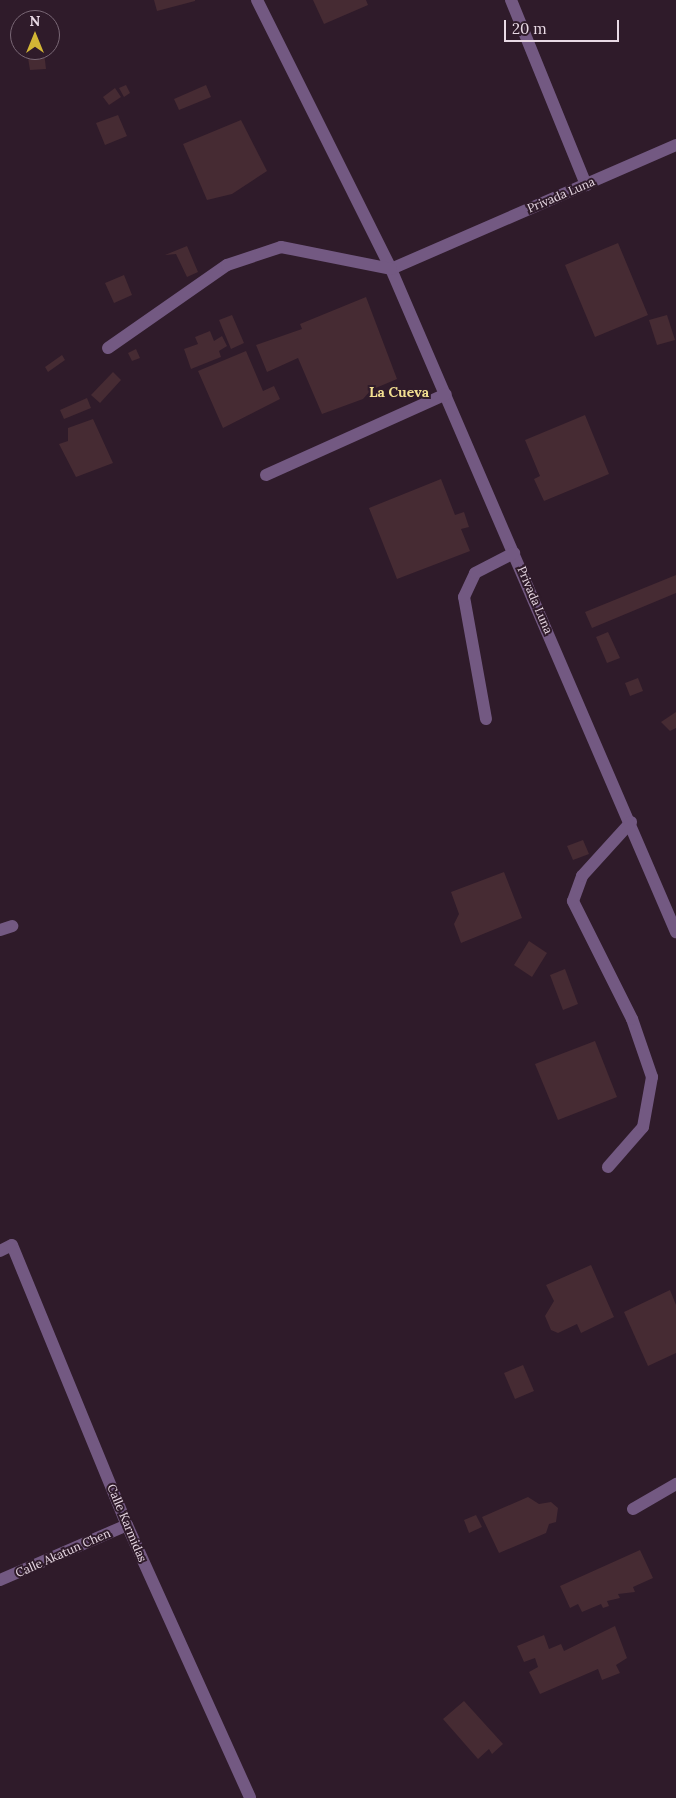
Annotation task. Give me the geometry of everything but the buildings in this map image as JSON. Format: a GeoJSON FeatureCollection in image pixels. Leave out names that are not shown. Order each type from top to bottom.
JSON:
{"type":"FeatureCollection","features":[{"type":"Feature","properties":{"kind":"street","name":"Privada Luna"},"geometry":{"type":"LineString","coordinates":[[257,0],[391,268],[631,822],[676,932]]}},
{"type":"Feature","properties":{"kind":"street"},"geometry":{"type":"LineString","coordinates":[[511,0],[586,184]]}},
{"type":"Feature","properties":{"kind":"street","name":"Privada Luna"},"geometry":{"type":"LineString","coordinates":[[391,268],[676,145]]}},
{"type":"Feature","properties":{"kind":"street"},"geometry":{"type":"LineString","coordinates":[[108,348],[227,265],[280,247],[391,268]]}},
{"type":"Feature","properties":{"kind":"street"},"geometry":{"type":"LineString","coordinates":[[266,475],[446,394]]}},
{"type":"Feature","properties":{"kind":"street"},"geometry":{"type":"LineString","coordinates":[[486,719],[464,597],[475,573],[514,552]]}},
{"type":"Feature","properties":{"kind":"street"},"geometry":{"type":"LineString","coordinates":[[608,1167],[644,1127],[652,1077],[632,1019],[573,901],[582,876],[631,822]]}},
{"type":"Feature","properties":{"kind":"street","name":"Calle Karmidas"},"geometry":{"type":"LineString","coordinates":[[0,1251],[12,1245],[127,1525],[250,1798]]}},
{"type":"Feature","properties":{"kind":"street"},"geometry":{"type":"LineString","coordinates":[[633,1509],[676,1484]]}},
{"type":"Feature","properties":{"kind":"street","name":"Calle Akatun Chen"},"geometry":{"type":"LineString","coordinates":[[0,1580],[127,1525]]}},
{"type":"Feature","properties":{"kind":"district","name":"La Cueva"},"geometry":{"type":"Point","coordinates":[399,392]}}]}
